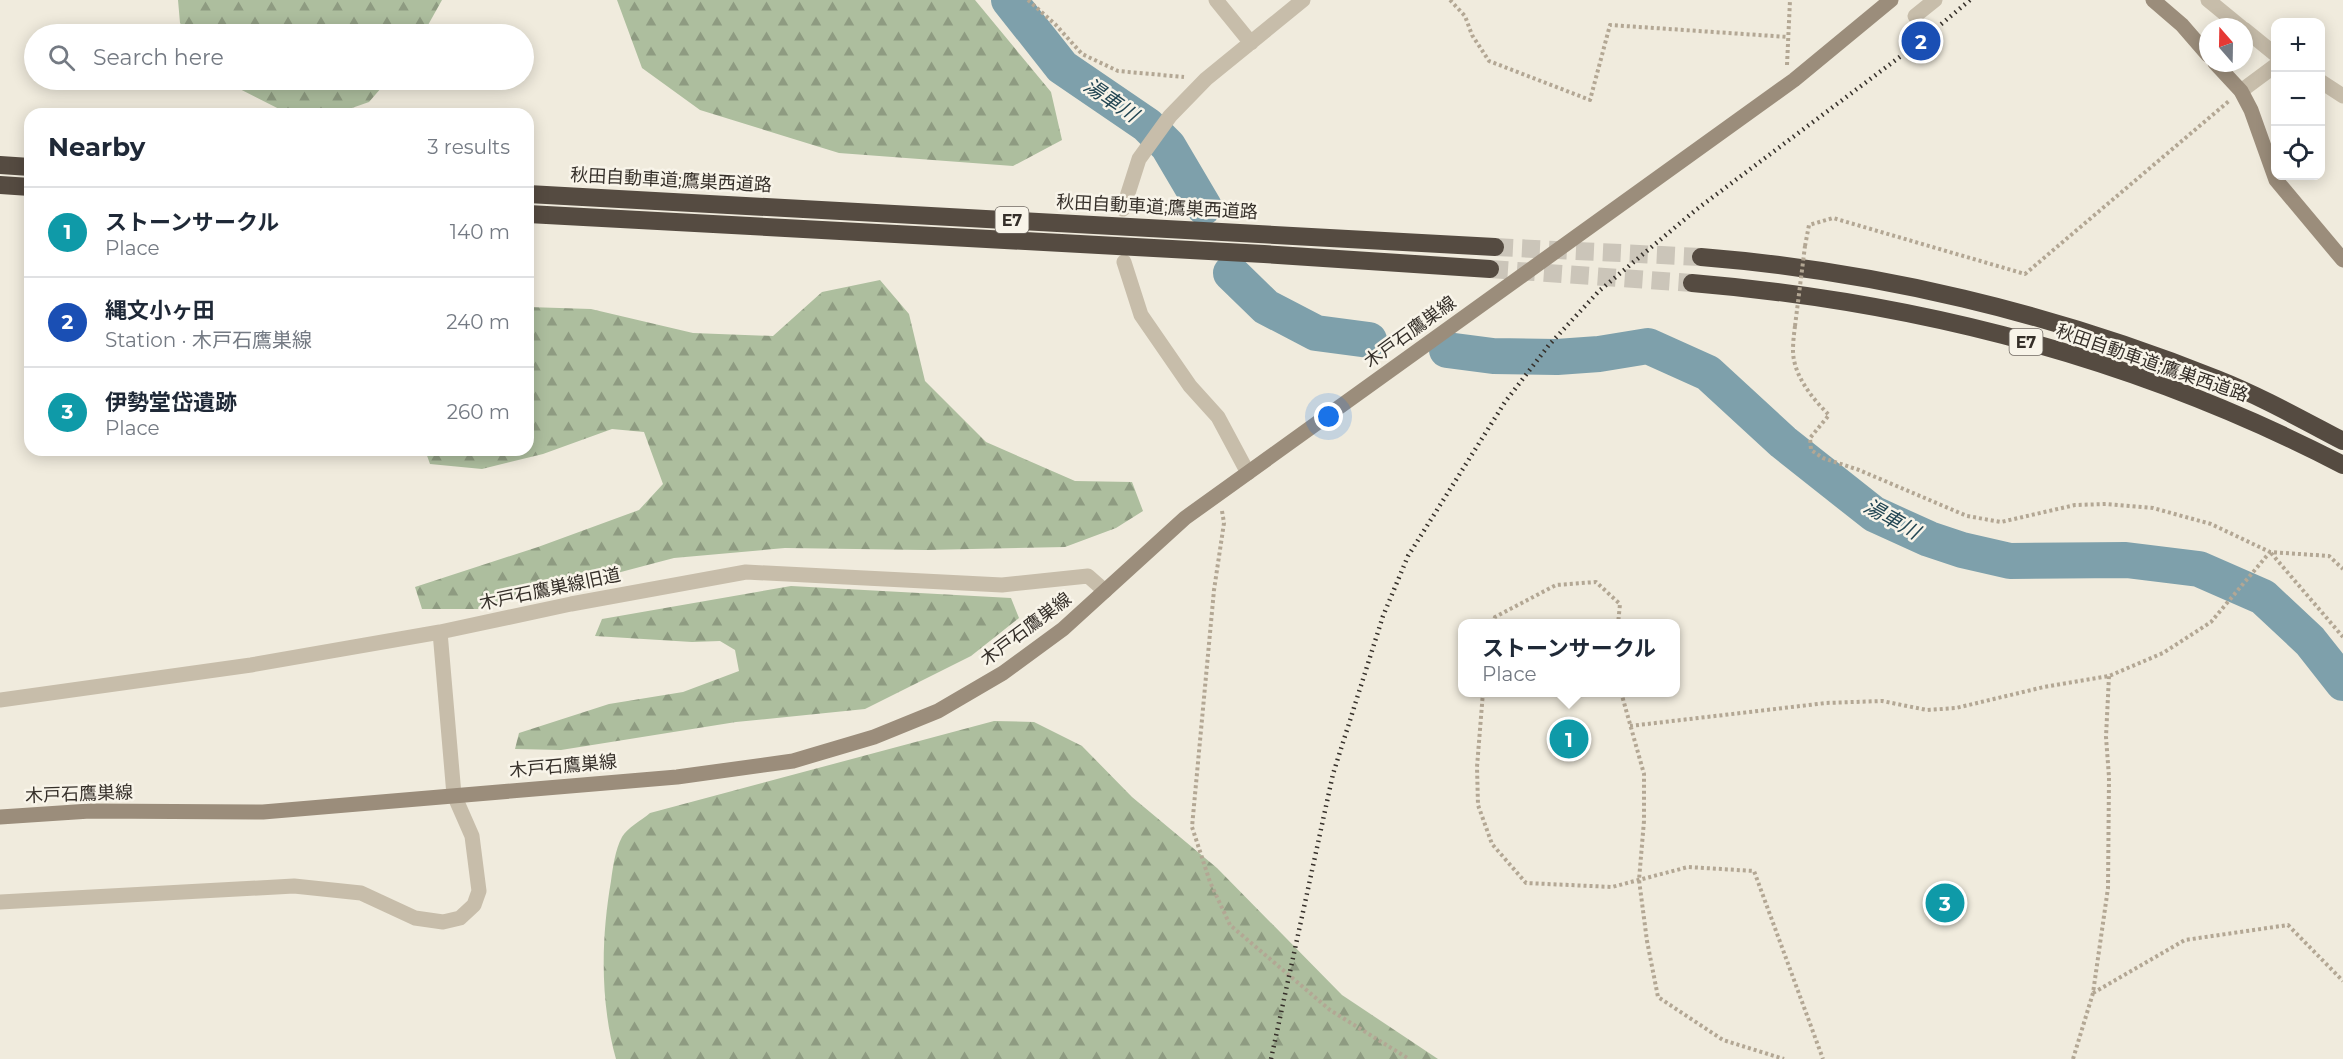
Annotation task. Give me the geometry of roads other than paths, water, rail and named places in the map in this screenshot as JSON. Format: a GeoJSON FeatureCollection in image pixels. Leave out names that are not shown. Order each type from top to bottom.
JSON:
{"type":"FeatureCollection","features":[{"type":"Feature","properties":{"kind":"highway"},"geometry":{"type":"LineString","coordinates":[[0,165],[24,166]]}},
{"type":"Feature","properties":{"kind":"highway"},"geometry":{"type":"LineString","coordinates":[[0,185],[24,187]]}},
{"type":"Feature","properties":{"kind":"highway","name":"秋田自動車道;鷹巣西道路"},"geometry":{"type":"LineString","coordinates":[[534,194],[1495,247]]}},
{"type":"Feature","properties":{"kind":"highway","name":"E7"},"geometry":{"type":"LineString","coordinates":[[534,214],[1263,254],[1490,269]]}},
{"type":"Feature","properties":{"kind":"highway","name":"秋田自動車道;鷹巣西道路"},"geometry":{"type":"LineString","coordinates":[[1701,257],[1848,276],[2013,312],[2136,349],[2218,379],[2297,415],[2343,441]]}},
{"type":"Feature","properties":{"kind":"highway","name":"秋田自動車道;鷹巣西道路"},"geometry":{"type":"LineString","coordinates":[[1692,283],[1810,295],[1923,315],[2092,360],[2221,407],[2343,465]]}},
{"type":"Feature","properties":{"kind":"main road","name":"木戸石鷹巣線"},"geometry":{"type":"LineString","coordinates":[[0,817],[90,811],[263,813],[676,777],[781,762],[874,737],[938,711],[1004,673],[1063,629],[1185,518],[1794,80],[1891,0]]}},
{"type":"Feature","properties":{"kind":"main road"},"geometry":{"type":"LineString","coordinates":[[2153,0],[2182,25],[2199,45]]}},
{"type":"Feature","properties":{"kind":"main road"},"geometry":{"type":"LineString","coordinates":[[2223,72],[2241,91],[2251,110],[2276,180],[2343,260]]}},
{"type":"Feature","properties":{"kind":"street"},"geometry":{"type":"LineString","coordinates":[[1216,0],[1251,43]]}},
{"type":"Feature","properties":{"kind":"street"},"geometry":{"type":"LineString","coordinates":[[1123,209],[1139,159],[1170,116],[1206,79],[1303,0]]}},
{"type":"Feature","properties":{"kind":"street"},"geometry":{"type":"LineString","coordinates":[[1915,15],[1935,0]]}},
{"type":"Feature","properties":{"kind":"street"},"geometry":{"type":"LineString","coordinates":[[2208,0],[2230,18]]}},
{"type":"Feature","properties":{"kind":"street"},"geometry":{"type":"LineString","coordinates":[[2253,37],[2271,51]]}},
{"type":"Feature","properties":{"kind":"street"},"geometry":{"type":"LineString","coordinates":[[2241,91],[2271,69]]}},
{"type":"Feature","properties":{"kind":"street"},"geometry":{"type":"LineString","coordinates":[[2325,84],[2343,96]]}},
{"type":"Feature","properties":{"kind":"street"},"geometry":{"type":"LineString","coordinates":[[1124,262],[1141,315],[1190,386],[1218,417],[1248,473]]}},
{"type":"Feature","properties":{"kind":"street","name":"木戸石鷹巣線旧道"},"geometry":{"type":"LineString","coordinates":[[0,700],[251,665],[440,632],[571,603],[746,572],[1002,585],[1088,576],[1105,591]]}},
{"type":"Feature","properties":{"kind":"street"},"geometry":{"type":"LineString","coordinates":[[0,902],[294,886],[361,893],[415,918],[443,922],[460,918],[474,905],[479,891],[472,836],[454,795],[440,632]]}},
{"type":"Feature","properties":{"kind":"waterway","name":"湯車川"},"geometry":{"type":"LineString","coordinates":[[1009,0],[1062,67],[1147,125],[1168,146],[1204,207]]}},
{"type":"Feature","properties":{"kind":"waterway","name":"湯車川"},"geometry":{"type":"LineString","coordinates":[[1231,273],[1266,307],[1316,333],[1369,340]]}},
{"type":"Feature","properties":{"kind":"waterway","name":"湯車川"},"geometry":{"type":"LineString","coordinates":[[1447,350],[1493,356],[1557,357],[1599,354],[1648,346],[1708,373],[1783,442],[1874,514],[1929,539],[1962,550],[2010,561],[2126,560],[2199,569],[2263,597],[2310,641],[2343,683]]}},
{"type":"Feature","properties":{"kind":"tunnel"},"geometry":{"type":"LineString","coordinates":[[1495,247],[1701,257]]}},
{"type":"Feature","properties":{"kind":"tunnel"},"geometry":{"type":"LineString","coordinates":[[1490,269],[1692,283]]}},
{"type":"Feature","properties":{"kind":"railway"},"geometry":{"type":"LineString","coordinates":[[1271,1059],[1333,774],[1383,616],[1408,556],[1505,402],[1549,345],[1599,291],[1697,209],[1921,41],[1970,0]]}},
{"type":"Feature","properties":{"kind":"place","name":"縄文小ヶ田"},"geometry":{"type":"Point","coordinates":[1921,41]}},
{"type":"Feature","properties":{"kind":"place","name":"ストーンサークル"},"geometry":{"type":"Point","coordinates":[1569,739]}},
{"type":"Feature","properties":{"kind":"place","name":"伊勢堂岱遺跡"},"geometry":{"type":"Point","coordinates":[1945,903]}}]}
